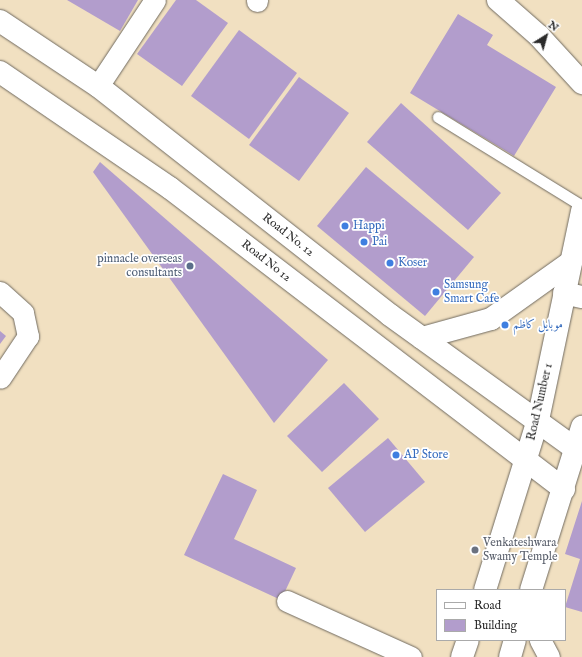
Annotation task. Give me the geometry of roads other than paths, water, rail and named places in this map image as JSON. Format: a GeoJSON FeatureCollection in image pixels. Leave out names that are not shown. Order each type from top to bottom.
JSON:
{"type":"FeatureCollection","features":[{"type":"Feature","properties":{"kind":"main road"},"geometry":{"type":"LineString","coordinates":[[498,0],[539,36],[582,83]]}},
{"type":"Feature","properties":{"kind":"main road","name":"Road No. 12"},"geometry":{"type":"LineString","coordinates":[[0,21],[98,86],[422,338],[538,420],[576,449]]}},
{"type":"Feature","properties":{"kind":"main road","name":"Road No 12"},"geometry":{"type":"LineString","coordinates":[[0,72],[170,188],[564,489]]}},
{"type":"Feature","properties":{"kind":"main road","name":"Road Number 1"},"geometry":{"type":"LineString","coordinates":[[485,589],[538,420],[573,295],[571,262],[582,210]]}},
{"type":"Feature","properties":{"kind":"main road"},"geometry":{"type":"LineString","coordinates":[[422,338],[491,319],[571,262]]}},
{"type":"Feature","properties":{"kind":"main road"},"geometry":{"type":"LineString","coordinates":[[531,589],[564,489],[582,427]]}},
{"type":"Feature","properties":{"kind":"main road"},"geometry":{"type":"LineString","coordinates":[[462,657],[468,641]]}},
{"type":"Feature","properties":{"kind":"main road"},"geometry":{"type":"LineString","coordinates":[[510,657],[515,641]]}},
{"type":"Feature","properties":{"kind":"street"},"geometry":{"type":"LineString","coordinates":[[98,86],[155,0]]}},
{"type":"Feature","properties":{"kind":"street"},"geometry":{"type":"LineString","coordinates":[[0,292],[23,313],[28,336],[0,378]]}},
{"type":"Feature","properties":{"kind":"street"},"geometry":{"type":"LineString","coordinates":[[288,601],[411,657]]}},
{"type":"Feature","properties":{"kind":"street"},"geometry":{"type":"LineString","coordinates":[[541,641],[549,657]]}},
{"type":"Feature","properties":{"kind":"lane"},"geometry":{"type":"LineString","coordinates":[[438,117],[582,206]]}},
{"type":"Feature","properties":{"kind":"place","name":"Happi"},"geometry":{"type":"Point","coordinates":[345,226]}},
{"type":"Feature","properties":{"kind":"place","name":"Pai"},"geometry":{"type":"Point","coordinates":[364,242]}},
{"type":"Feature","properties":{"kind":"place","name":"Koser"},"geometry":{"type":"Point","coordinates":[390,263]}},
{"type":"Feature","properties":{"kind":"place","name":"pinnacle overseas consultants"},"geometry":{"type":"Point","coordinates":[190,266]}},
{"type":"Feature","properties":{"kind":"place","name":"Samsung Smart Cafe"},"geometry":{"type":"Point","coordinates":[436,292]}},
{"type":"Feature","properties":{"kind":"place","name":"موبايل كاظم"},"geometry":{"type":"Point","coordinates":[505,325]}},
{"type":"Feature","properties":{"kind":"place","name":"AP Store"},"geometry":{"type":"Point","coordinates":[396,455]}},
{"type":"Feature","properties":{"kind":"place","name":"Venkateshwara Swamy Temple"},"geometry":{"type":"Point","coordinates":[475,550]}}]}
